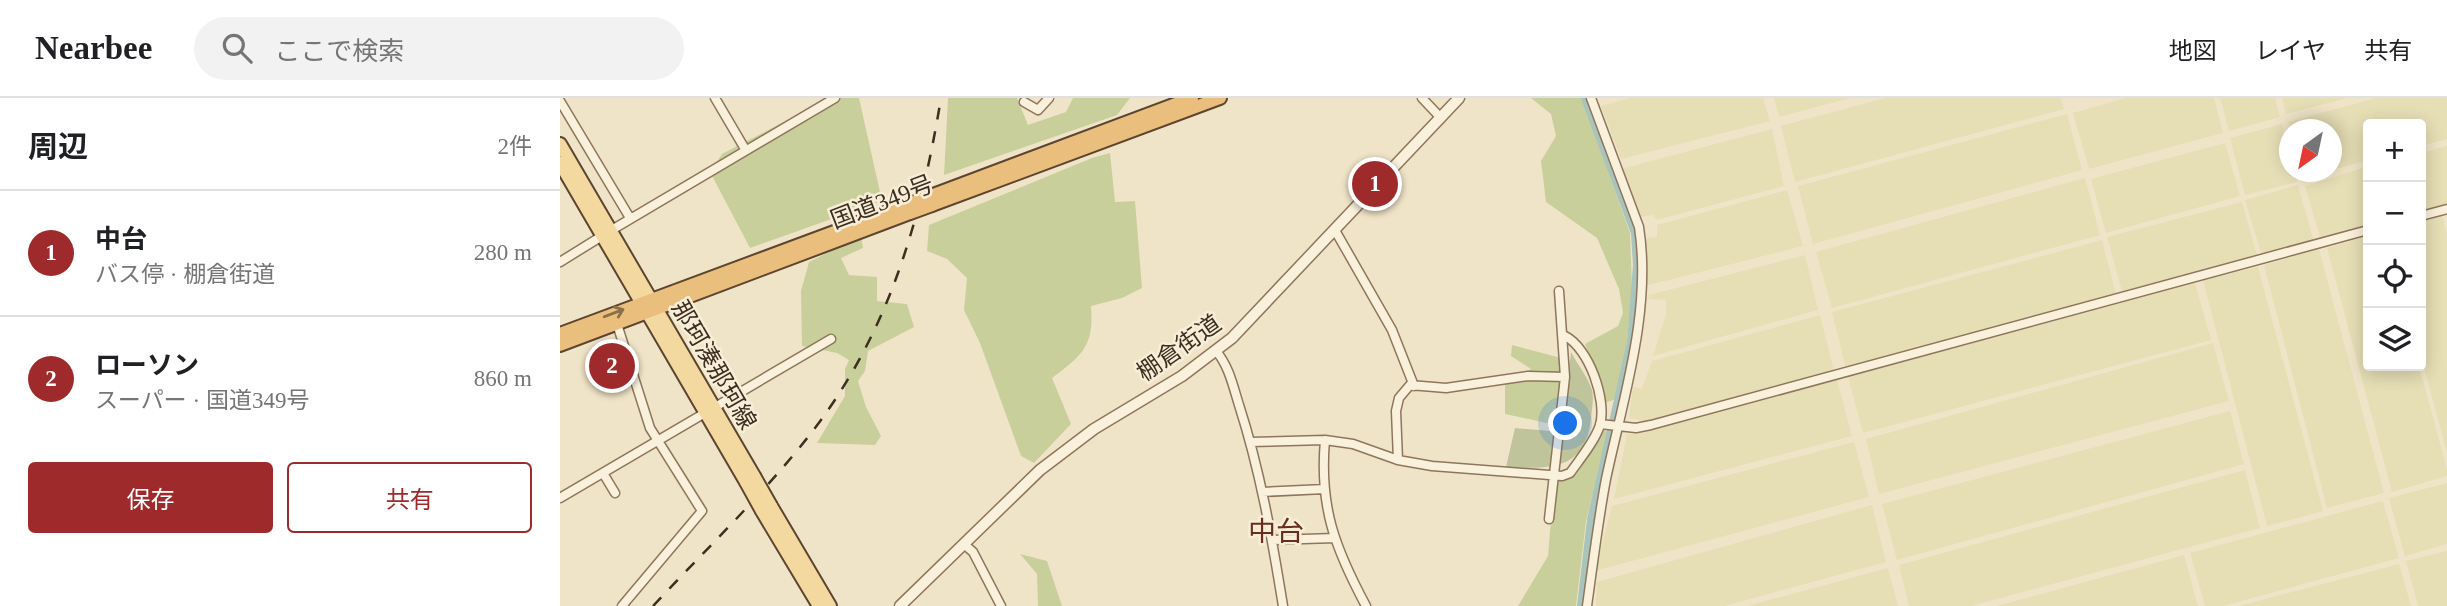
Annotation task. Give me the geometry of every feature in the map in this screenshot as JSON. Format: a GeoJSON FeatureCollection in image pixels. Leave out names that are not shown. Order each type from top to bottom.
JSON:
{"type":"FeatureCollection","features":[{"type":"Feature","properties":{"kind":"highway","name":"国道349号"},"geometry":{"type":"LineString","coordinates":[[560,334],[649,307],[1192,98]]}},
{"type":"Feature","properties":{"kind":"highway","name":"国道349号"},"geometry":{"type":"LineString","coordinates":[[932,200],[1220,98]]}},
{"type":"Feature","properties":{"kind":"highway","name":"国道349号"},"geometry":{"type":"LineString","coordinates":[[560,345],[617,324],[649,307]]}},
{"type":"Feature","properties":{"kind":"main road","name":"那珂湊那珂線"},"geometry":{"type":"LineString","coordinates":[[560,145],[649,307],[767,508],[830,606]]}},
{"type":"Feature","properties":{"kind":"main road","name":"那珂湊那珂線"},"geometry":{"type":"LineString","coordinates":[[560,163],[606,233]]}},
{"type":"Feature","properties":{"kind":"main road","name":"那珂湊那珂線"},"geometry":{"type":"LineString","coordinates":[[767,508],[818,606]]}},
{"type":"Feature","properties":{"kind":"street"},"geometry":{"type":"LineString","coordinates":[[715,98],[745,149]]}},
{"type":"Feature","properties":{"kind":"street"},"geometry":{"type":"LineString","coordinates":[[560,262],[745,149],[835,98]]}},
{"type":"Feature","properties":{"kind":"street"},"geometry":{"type":"LineString","coordinates":[[1024,102],[1038,110],[1049,98]]}},
{"type":"Feature","properties":{"kind":"street"},"geometry":{"type":"LineString","coordinates":[[1422,98],[1441,118]]}},
{"type":"Feature","properties":{"kind":"street","name":"棚倉街道"},"geometry":{"type":"LineString","coordinates":[[900,606],[1040,470],[1068,447],[1182,376],[1255,317],[1459,98]]}},
{"type":"Feature","properties":{"kind":"street"},"geometry":{"type":"LineString","coordinates":[[1587,606],[1610,425],[1634,348],[1643,249],[1639,227],[1591,98]]}},
{"type":"Feature","properties":{"kind":"street"},"geometry":{"type":"LineString","coordinates":[[560,101],[630,218]]}},
{"type":"Feature","properties":{"kind":"street"},"geometry":{"type":"LineString","coordinates":[[2426,215],[2447,209]]}},
{"type":"Feature","properties":{"kind":"street"},"geometry":{"type":"LineString","coordinates":[[1250,442],[1325,440],[1353,444],[1398,460],[1553,475],[1570,472],[1610,425],[1650,425],[2363,231]]}},
{"type":"Feature","properties":{"kind":"street"},"geometry":{"type":"LineString","coordinates":[[1336,232],[1392,330],[1414,386]]}},
{"type":"Feature","properties":{"kind":"street"},"geometry":{"type":"LineString","coordinates":[[1549,519],[1565,377],[1565,337],[1559,291]]}},
{"type":"Feature","properties":{"kind":"street"},"geometry":{"type":"LineString","coordinates":[[617,324],[650,428],[702,511],[622,606]]}},
{"type":"Feature","properties":{"kind":"street"},"geometry":{"type":"LineString","coordinates":[[1565,337],[1585,355],[1596,378],[1610,425]]}},
{"type":"Feature","properties":{"kind":"street"},"geometry":{"type":"LineString","coordinates":[[560,498],[831,339]]}},
{"type":"Feature","properties":{"kind":"street"},"geometry":{"type":"LineString","coordinates":[[1216,351],[1225,362],[1250,442],[1272,540],[1283,606]]}},
{"type":"Feature","properties":{"kind":"street"},"geometry":{"type":"LineString","coordinates":[[1398,460],[1396,411],[1399,398],[1410,385],[1446,388],[1528,376],[1565,377]]}},
{"type":"Feature","properties":{"kind":"street"},"geometry":{"type":"LineString","coordinates":[[1325,440],[1326,511],[1353,584],[1366,606]]}},
{"type":"Feature","properties":{"kind":"street"},"geometry":{"type":"LineString","coordinates":[[603,473],[615,493]]}},
{"type":"Feature","properties":{"kind":"street"},"geometry":{"type":"LineString","coordinates":[[1262,492],[1325,489]]}},
{"type":"Feature","properties":{"kind":"street"},"geometry":{"type":"LineString","coordinates":[[1272,540],[1335,538]]}},
{"type":"Feature","properties":{"kind":"street"},"geometry":{"type":"LineString","coordinates":[[965,545],[974,552],[1001,606]]}},
{"type":"Feature","properties":{"kind":"shaded area"},"geometry":{"type":"Polygon","coordinates":[[[1630,98],[1763,98],[1770,121],[1621,159],[1601,106],[1630,98]]]}},
{"type":"Feature","properties":{"kind":"shaded area"},"geometry":{"type":"Polygon","coordinates":[[[1774,98],[1850,98],[1779,117],[1774,98]]]}},
{"type":"Feature","properties":{"kind":"shaded area"},"geometry":{"type":"Polygon","coordinates":[[[1885,98],[2061,98],[2064,109],[1795,182],[1781,126],[1885,98]]]}},
{"type":"Feature","properties":{"kind":"shaded area"},"geometry":{"type":"Polygon","coordinates":[[[2125,98],[2214,98],[2223,133],[2089,169],[2073,113],[2125,98]]]}},
{"type":"Feature","properties":{"kind":"shaded area"},"geometry":{"type":"Polygon","coordinates":[[[2220,98],[2275,98],[2280,117],[2229,131],[2220,98]]]}},
{"type":"Feature","properties":{"kind":"shaded area"},"geometry":{"type":"Polygon","coordinates":[[[2282,98],[2348,98],[2286,114],[2282,98]]]}},
{"type":"Feature","properties":{"kind":"shaded area"},"geometry":{"type":"Polygon","coordinates":[[[2376,98],[2447,98],[2447,139],[2426,145],[2426,119],[2363,119],[2363,161],[2342,167],[2342,119],[2299,119],[2376,98]]]}},
{"type":"Feature","properties":{"kind":"shaded area"},"geometry":{"type":"Polygon","coordinates":[[[2067,114],[2082,170],[1813,244],[1798,186],[2067,114]]]}},
{"type":"Feature","properties":{"kind":"shaded area"},"geometry":{"type":"Polygon","coordinates":[[[2279,125],[2279,182],[2297,182],[2245,195],[2230,138],[2279,125]]]}},
{"type":"Feature","properties":{"kind":"shaded area"},"geometry":{"type":"Polygon","coordinates":[[[1772,129],[1784,186],[1657,220],[1653,215],[1641,217],[1621,169],[1772,129]]]}},
{"type":"Feature","properties":{"kind":"shaded area"},"geometry":{"type":"Polygon","coordinates":[[[2225,143],[2240,196],[2106,233],[2091,179],[2225,143]]]}},
{"type":"Feature","properties":{"kind":"shaded area"},"geometry":{"type":"Polygon","coordinates":[[[2447,146],[2447,204],[2426,210],[2426,182],[2426,152],[2447,146]]]}},
{"type":"Feature","properties":{"kind":"shaded area"},"geometry":{"type":"Polygon","coordinates":[[[2363,168],[2363,226],[2320,237],[2305,186],[2318,182],[2342,182],[2342,174],[2363,168]]]}},
{"type":"Feature","properties":{"kind":"shaded area"},"geometry":{"type":"Polygon","coordinates":[[[2085,178],[2100,235],[1832,308],[1816,252],[2085,178]]]}},
{"type":"Feature","properties":{"kind":"shaded area"},"geometry":{"type":"Polygon","coordinates":[[[2298,185],[2314,242],[2262,256],[2245,200],[2298,185]]]}},
{"type":"Feature","properties":{"kind":"shaded area"},"geometry":{"type":"Polygon","coordinates":[[[1787,190],[1803,246],[1645,286],[1647,238],[1657,237],[1657,225],[1787,190]]]}},
{"type":"Feature","properties":{"kind":"shaded area"},"geometry":{"type":"Polygon","coordinates":[[[2242,202],[2257,256],[2122,291],[2107,237],[2242,202]]]}},
{"type":"Feature","properties":{"kind":"shaded area"},"geometry":{"type":"Polygon","coordinates":[[[2442,215],[2447,234],[2447,453],[2425,371],[2426,220],[2442,215]]]}},
{"type":"Feature","properties":{"kind":"shaded area"},"geometry":{"type":"Polygon","coordinates":[[[2363,237],[2363,371],[2420,371],[2447,476],[2392,492],[2327,248],[2363,237]]]}},
{"type":"Feature","properties":{"kind":"shaded area"},"geometry":{"type":"Polygon","coordinates":[[[2102,240],[2116,294],[1846,369],[1832,312],[2102,240]]]}},
{"type":"Feature","properties":{"kind":"shaded area"},"geometry":{"type":"Polygon","coordinates":[[[2319,249],[2384,493],[2327,508],[2264,265],[2319,249]]]}},
{"type":"Feature","properties":{"kind":"shaded area"},"geometry":{"type":"Polygon","coordinates":[[[1805,255],[1818,310],[1653,356],[1666,314],[1666,300],[1648,299],[1649,295],[1805,255]]]}},
{"type":"Feature","properties":{"kind":"shaded area"},"geometry":{"type":"Polygon","coordinates":[[[2258,267],[2323,511],[2267,526],[2203,280],[2258,267]]]}},
{"type":"Feature","properties":{"kind":"shaded area"},"geometry":{"type":"Polygon","coordinates":[[[2195,283],[2211,340],[1863,433],[1848,377],[2195,283]]]}},
{"type":"Feature","properties":{"kind":"shaded area"},"geometry":{"type":"Polygon","coordinates":[[[1820,315],[1834,371],[1645,421],[1629,418],[1633,387],[1642,389],[1652,361],[1820,315]]]}},
{"type":"Feature","properties":{"kind":"shaded area"},"geometry":{"type":"Polygon","coordinates":[[[2213,343],[2229,401],[1879,494],[1866,439],[2213,343]]]}},
{"type":"Feature","properties":{"kind":"shaded area"},"geometry":{"type":"Polygon","coordinates":[[[1837,380],[1852,436],[1614,499],[1627,434],[1643,433],[1837,380]]]}},
{"type":"Feature","properties":{"kind":"shaded area"},"geometry":{"type":"Polygon","coordinates":[[[2230,411],[2244,464],[1897,560],[1882,504],[2230,411]]]}},
{"type":"Feature","properties":{"kind":"shaded area"},"geometry":{"type":"Polygon","coordinates":[[[1854,442],[1869,497],[1595,571],[1612,506],[1854,442]]]}},
{"type":"Feature","properties":{"kind":"shaded area"},"geometry":{"type":"Polygon","coordinates":[[[2245,470],[2260,528],[1971,606],[1909,606],[1899,565],[2245,470]]]}},
{"type":"Feature","properties":{"kind":"shaded area"},"geometry":{"type":"Polygon","coordinates":[[[2447,483],[2447,544],[2405,556],[2389,498],[2447,483]]]}},
{"type":"Feature","properties":{"kind":"shaded area"},"geometry":{"type":"Polygon","coordinates":[[[2383,501],[2399,558],[2223,606],[2205,606],[2190,553],[2383,501]]]}},
{"type":"Feature","properties":{"kind":"shaded area"},"geometry":{"type":"Polygon","coordinates":[[[1872,505],[1886,562],[1724,606],[1596,606],[1597,582],[1872,505]]]}},
{"type":"Feature","properties":{"kind":"shaded area"},"geometry":{"type":"Polygon","coordinates":[[[2447,551],[2447,606],[2418,606],[2406,561],[2447,551]]]}},
{"type":"Feature","properties":{"kind":"shaded area"},"geometry":{"type":"Polygon","coordinates":[[[2184,555],[2198,606],[1997,606],[2184,555]]]}},
{"type":"Feature","properties":{"kind":"shaded area"},"geometry":{"type":"Polygon","coordinates":[[[2399,564],[2411,606],[2238,606],[2399,564]]]}},
{"type":"Feature","properties":{"kind":"shaded area"},"geometry":{"type":"Polygon","coordinates":[[[1888,568],[1898,606],[1747,606],[1888,568]]]}},
{"type":"Feature","properties":{"kind":"green space"},"geometry":{"type":"Polygon","coordinates":[[[830,98],[859,98],[882,201],[750,248],[710,172],[722,154],[830,98]]]}},
{"type":"Feature","properties":{"kind":"green space"},"geometry":{"type":"Polygon","coordinates":[[[948,98],[1017,98],[1028,125],[1066,112],[1073,98],[1130,98],[1117,115],[944,175],[948,98]]]}},
{"type":"Feature","properties":{"kind":"green space"},"geometry":{"type":"Polygon","coordinates":[[[1531,98],[1582,98],[1630,233],[1632,287],[1627,342],[1616,399],[1602,404],[1598,377],[1585,344],[1618,326],[1623,313],[1619,289],[1597,238],[1546,202],[1541,161],[1556,136],[1551,114],[1531,98]]]}},
{"type":"Feature","properties":{"kind":"green space"},"geometry":{"type":"Polygon","coordinates":[[[1110,153],[1115,202],[1135,201],[1142,288],[1122,298],[1091,306],[1091,331],[1084,348],[1072,363],[1052,378],[1071,424],[1034,463],[1021,456],[980,343],[964,310],[967,278],[947,259],[927,251],[929,225],[1110,153]]]}},
{"type":"Feature","properties":{"kind":"green space"},"geometry":{"type":"Polygon","coordinates":[[[861,236],[863,248],[841,258],[849,275],[877,277],[877,301],[907,304],[914,327],[868,351],[865,371],[858,381],[866,407],[881,436],[875,445],[817,443],[845,396],[845,369],[849,360],[837,353],[802,346],[801,291],[809,262],[861,236]]]}},
{"type":"Feature","properties":{"kind":"green space"},"geometry":{"type":"Polygon","coordinates":[[[1512,345],[1561,358],[1563,384],[1556,425],[1505,414],[1505,384],[1531,369],[1511,356],[1512,345]]]}},
{"type":"Feature","properties":{"kind":"green space"},"geometry":{"type":"Polygon","coordinates":[[[1571,352],[1593,393],[1588,435],[1582,448],[1563,463],[1537,468],[1506,467],[1515,428],[1562,432],[1571,352]]]}},
{"type":"Feature","properties":{"kind":"green space"},"geometry":{"type":"Polygon","coordinates":[[[1604,431],[1609,431],[1586,521],[1576,606],[1518,606],[1548,556],[1554,484],[1572,476],[1604,431]]]}},
{"type":"Feature","properties":{"kind":"green space"},"geometry":{"type":"Polygon","coordinates":[[[1020,554],[1047,561],[1062,606],[1038,606],[1037,574],[1020,554]]]}},
{"type":"Feature","properties":{"kind":"waterway"},"geometry":{"type":"LineString","coordinates":[[1581,606],[1591,520],[1631,342],[1637,265],[1635,233],[1585,98]]}},
{"type":"Feature","properties":{"kind":"railway"},"geometry":{"type":"LineString","coordinates":[[653,606],[796,452],[841,390],[864,352],[883,312],[912,229],[941,98]]}},
{"type":"Feature","properties":{"kind":"place","name":"中台"},"geometry":{"type":"Point","coordinates":[1375,184]}},
{"type":"Feature","properties":{"kind":"place","name":"ローソン"},"geometry":{"type":"Point","coordinates":[612,366]}},
{"type":"Feature","properties":{"kind":"district","name":"中台"},"geometry":{"type":"Point","coordinates":[1276,531]}}]}
